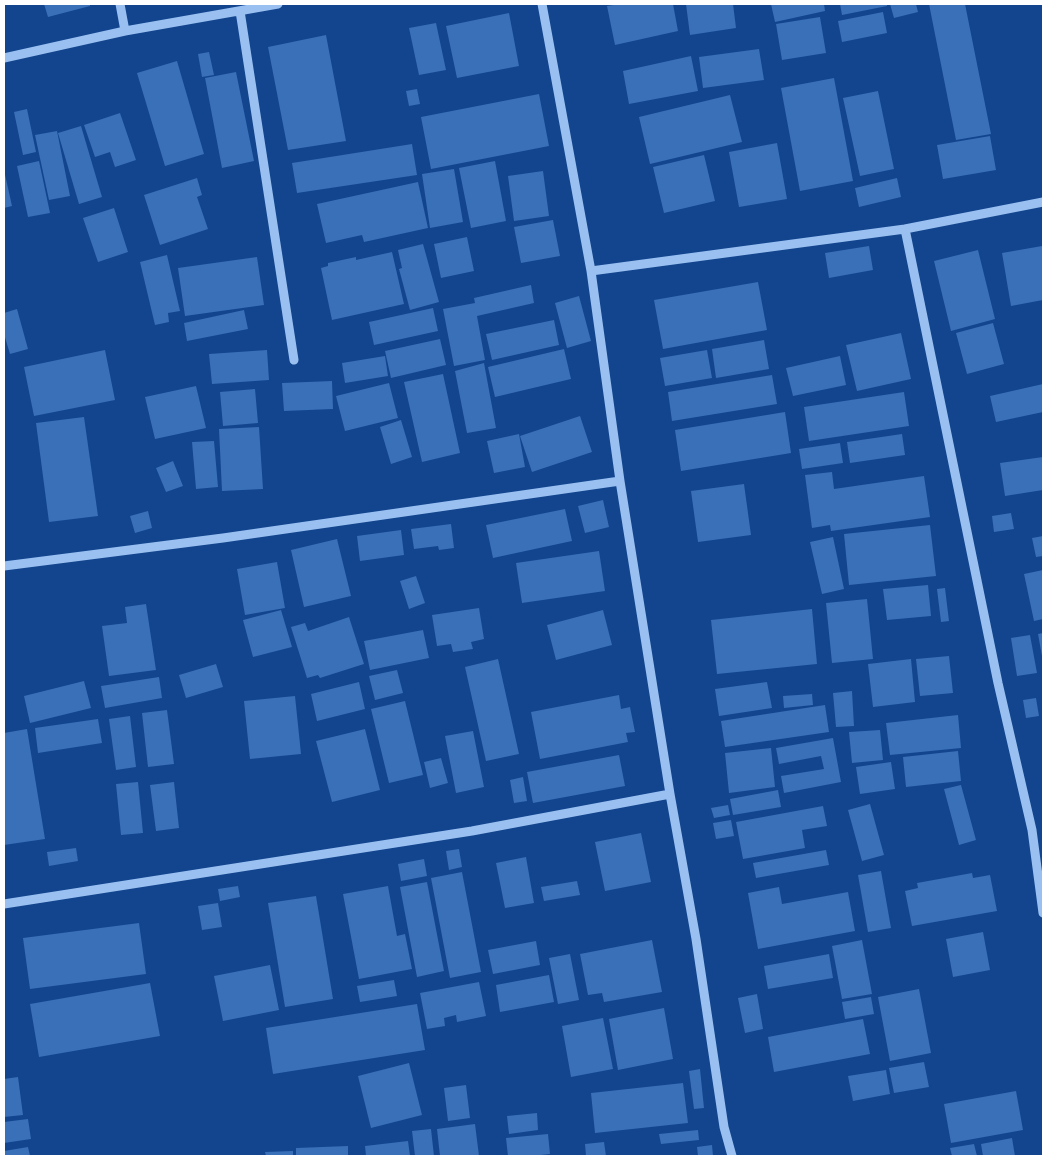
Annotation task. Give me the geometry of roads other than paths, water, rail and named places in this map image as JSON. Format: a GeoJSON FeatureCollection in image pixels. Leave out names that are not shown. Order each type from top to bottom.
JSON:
{"type":"FeatureCollection","features":[{"type":"Feature","properties":{"kind":"street"},"geometry":{"type":"LineString","coordinates":[[120,4],[125,31]]}},
{"type":"Feature","properties":{"kind":"street"},"geometry":{"type":"LineString","coordinates":[[4,58],[125,31],[278,4]]}},
{"type":"Feature","properties":{"kind":"street"},"geometry":{"type":"LineString","coordinates":[[542,4],[591,271],[620,481],[670,794],[696,940],[724,1127],[732,1156]]}},
{"type":"Feature","properties":{"kind":"street"},"geometry":{"type":"LineString","coordinates":[[240,11],[294,360]]}},
{"type":"Feature","properties":{"kind":"street"},"geometry":{"type":"LineString","coordinates":[[591,271],[905,229],[1043,202]]}},
{"type":"Feature","properties":{"kind":"street"},"geometry":{"type":"LineString","coordinates":[[905,229],[998,683],[1032,830],[1043,913]]}},
{"type":"Feature","properties":{"kind":"street"},"geometry":{"type":"LineString","coordinates":[[4,566],[223,538],[620,481]]}},
{"type":"Feature","properties":{"kind":"street"},"geometry":{"type":"LineString","coordinates":[[4,904],[462,832],[670,794]]}}]}
